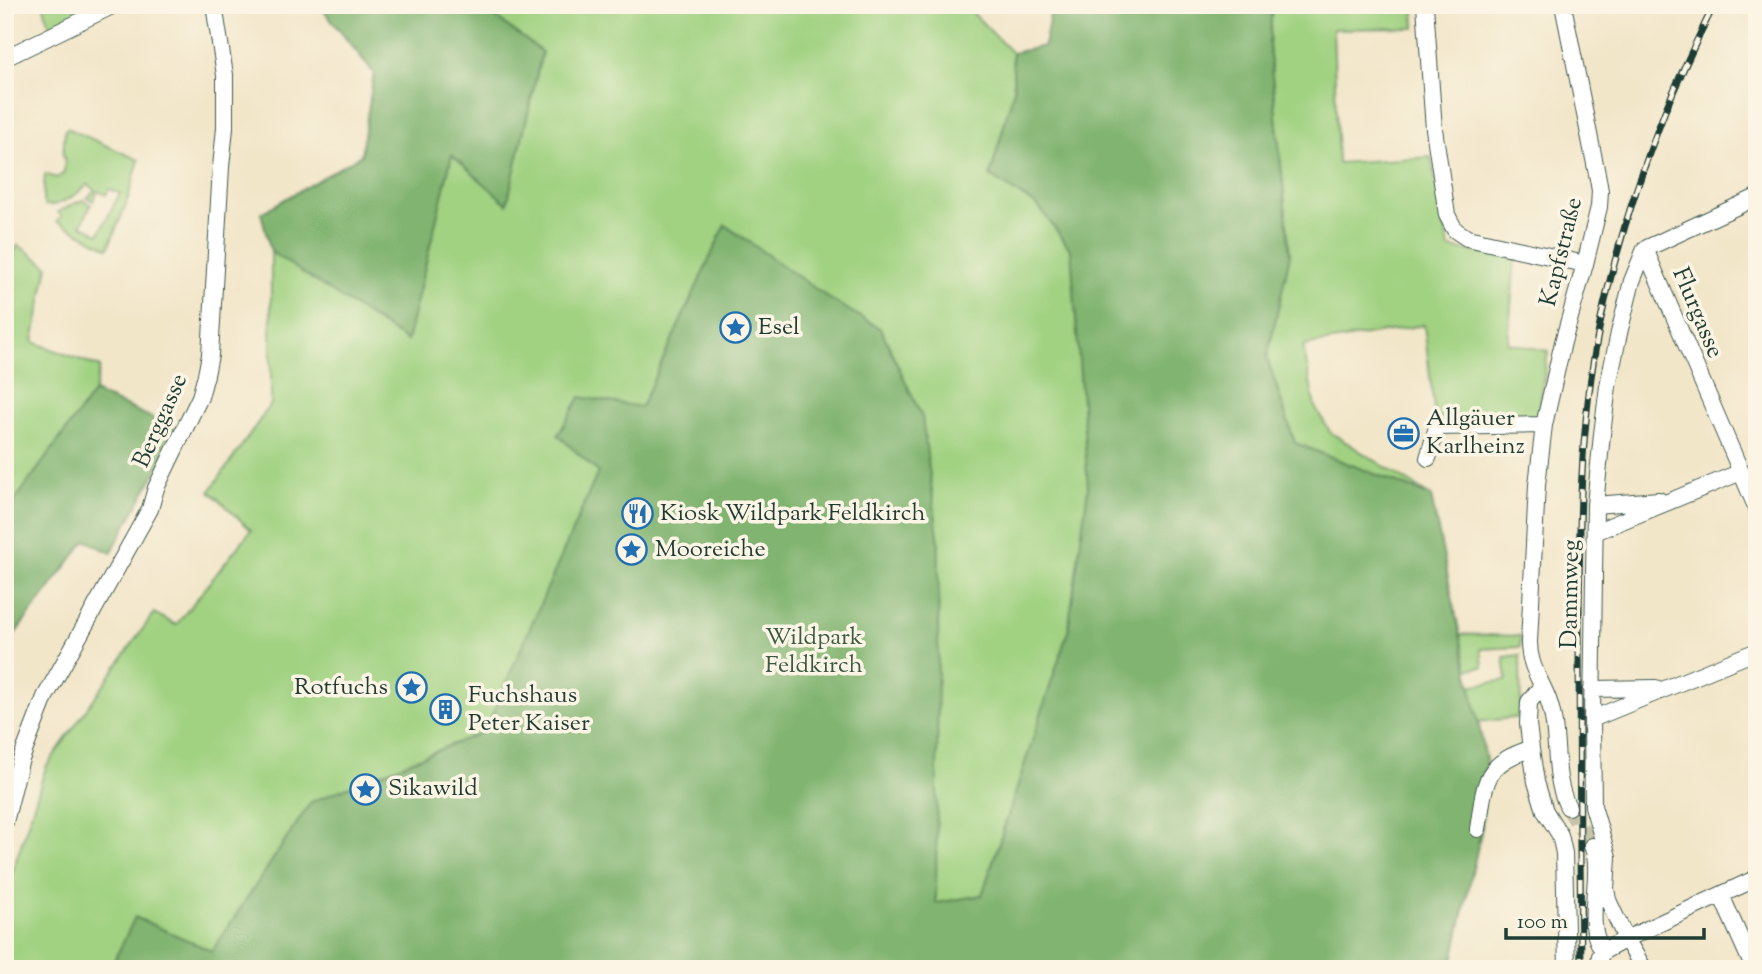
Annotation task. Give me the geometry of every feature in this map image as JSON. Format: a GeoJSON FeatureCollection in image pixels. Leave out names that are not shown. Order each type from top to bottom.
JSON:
{"type":"FeatureCollection","features":[{"type":"Feature","properties":{"kind":"street"},"geometry":{"type":"LineString","coordinates":[[5,58],[114,5]]}},
{"type":"Feature","properties":{"kind":"street","name":"Berggasse"},"geometry":{"type":"LineString","coordinates":[[5,822],[20,762],[45,697],[150,509],[156,488],[194,412],[206,375],[225,128],[225,75],[214,5]]}},
{"type":"Feature","properties":{"kind":"street"},"geometry":{"type":"LineString","coordinates":[[1425,5],[1434,129],[1447,215],[1455,230],[1467,238],[1585,264]]}},
{"type":"Feature","properties":{"kind":"street","name":"Kapfstraße"},"geometry":{"type":"LineString","coordinates":[[1563,5],[1600,191],[1599,206],[1544,425],[1537,485],[1529,642],[1531,663],[1552,713],[1559,779],[1568,807]]}},
{"type":"Feature","properties":{"kind":"street","name":"Flurgasse"},"geometry":{"type":"LineString","coordinates":[[1757,197],[1644,249],[1757,509]]}},
{"type":"Feature","properties":{"kind":"street","name":"Dammweg"},"geometry":{"type":"LineString","coordinates":[[1644,249],[1632,281],[1608,386],[1595,505],[1592,689],[1593,806],[1608,857],[1608,900],[1644,969]]}},
{"type":"Feature","properties":{"kind":"street"},"geometry":{"type":"LineString","coordinates":[[1428,458],[1437,427],[1544,425]]}},
{"type":"Feature","properties":{"kind":"street"},"geometry":{"type":"LineString","coordinates":[[1595,532],[1741,472]]}},
{"type":"Feature","properties":{"kind":"street"},"geometry":{"type":"LineString","coordinates":[[1595,505],[1673,499]]}},
{"type":"Feature","properties":{"kind":"street"},"geometry":{"type":"LineString","coordinates":[[1592,719],[1757,651]]}},
{"type":"Feature","properties":{"kind":"street"},"geometry":{"type":"LineString","coordinates":[[1542,686],[1529,702],[1528,724],[1536,782],[1545,811],[1560,835],[1564,853],[1567,969]]}},
{"type":"Feature","properties":{"kind":"street"},"geometry":{"type":"LineString","coordinates":[[1592,689],[1667,688]]}},
{"type":"Feature","properties":{"kind":"street"},"geometry":{"type":"LineString","coordinates":[[1478,829],[1487,778],[1494,767],[1509,757],[1531,749]]}},
{"type":"Feature","properties":{"kind":"street"},"geometry":{"type":"LineString","coordinates":[[1592,846],[1596,859],[1596,934],[1604,951]]}},
{"type":"Feature","properties":{"kind":"street"},"geometry":{"type":"LineString","coordinates":[[1598,969],[1600,956],[1604,951],[1757,878]]}},
{"type":"Feature","properties":{"kind":"street"},"geometry":{"type":"LineString","coordinates":[[1721,895],[1754,969]]}},
{"type":"Feature","properties":{"kind":"green space"},"geometry":{"type":"Polygon","coordinates":[[[43,5],[97,5],[51,28],[43,5]]]}},
{"type":"Feature","properties":{"kind":"green space"},"geometry":{"type":"Polygon","coordinates":[[[319,5],[479,5],[542,52],[507,204],[452,155],[407,341],[271,252],[261,213],[361,155],[374,73],[319,5]]]}},
{"type":"Feature","properties":{"kind":"green space","name":"Wildpark Feldkirch"},"geometry":{"type":"Polygon","coordinates":[[[479,5],[965,5],[1012,53],[1014,89],[991,173],[1038,206],[1071,250],[1110,555],[1014,890],[852,969],[5,969],[5,895],[46,767],[154,613],[176,625],[251,530],[210,491],[271,404],[271,252],[407,341],[452,154],[507,203],[542,52],[479,5]]]}},
{"type":"Feature","properties":{"kind":"green space"},"geometry":{"type":"Polygon","coordinates":[[[1052,5],[1272,5],[1269,46],[1290,255],[1267,358],[1295,443],[1431,496],[1486,759],[1482,827],[1451,969],[110,969],[135,917],[212,951],[311,802],[485,731],[598,472],[558,435],[580,397],[641,407],[725,225],[830,299],[881,329],[922,417],[939,542],[936,903],[982,895],[1068,631],[1088,488],[1071,250],[1038,206],[990,176],[1014,89],[1012,53],[1044,46],[1052,5]]]}},
{"type":"Feature","properties":{"kind":"green space"},"geometry":{"type":"Polygon","coordinates":[[[1272,5],[1414,5],[1415,28],[1333,29],[1338,163],[1431,157],[1449,248],[1515,258],[1508,343],[1548,351],[1538,418],[1435,418],[1424,325],[1303,346],[1315,407],[1330,432],[1431,496],[1295,443],[1267,358],[1290,255],[1269,46],[1272,5]]]}},
{"type":"Feature","properties":{"kind":"green space"},"geometry":{"type":"Polygon","coordinates":[[[67,128],[139,160],[126,205],[108,248],[57,221],[62,216],[58,212],[82,200],[91,205],[81,225],[99,234],[120,193],[109,189],[106,195],[98,191],[93,201],[87,198],[95,191],[88,184],[62,202],[45,205],[43,201],[45,174],[57,178],[64,173],[67,128]]]}},
{"type":"Feature","properties":{"kind":"green space"},"geometry":{"type":"Polygon","coordinates":[[[18,245],[48,266],[33,342],[100,367],[94,392],[5,514],[5,271],[18,245]]]}},
{"type":"Feature","properties":{"kind":"green space"},"geometry":{"type":"Polygon","coordinates":[[[94,392],[179,430],[111,553],[86,540],[5,647],[5,514],[94,392]]]}},
{"type":"Feature","properties":{"kind":"green space"},"geometry":{"type":"Polygon","coordinates":[[[1451,634],[1521,636],[1520,647],[1481,649],[1483,667],[1460,670],[1462,687],[1507,680],[1504,657],[1520,655],[1521,717],[1468,723],[1451,634]]]}},
{"type":"Feature","properties":{"kind":"tunnel"},"geometry":{"type":"LineString","coordinates":[[1568,807],[1592,846]]}},
{"type":"Feature","properties":{"kind":"railway"},"geometry":{"type":"LineString","coordinates":[[1581,969],[1580,521],[1584,442],[1593,363],[1613,270],[1637,189],[1665,111],[1714,5]]}},
{"type":"Feature","properties":{"kind":"place","name":"Esel"},"geometry":{"type":"Point","coordinates":[735,328]}},
{"type":"Feature","properties":{"kind":"place","name":"Allgäuer Karlheinz"},"geometry":{"type":"Point","coordinates":[1403,433]}},
{"type":"Feature","properties":{"kind":"place","name":"Kiosk Wildpark Feldkirch"},"geometry":{"type":"Point","coordinates":[637,514]}},
{"type":"Feature","properties":{"kind":"place","name":"Mooreiche"},"geometry":{"type":"Point","coordinates":[632,550]}},
{"type":"Feature","properties":{"kind":"place","name":"Rotfuchs"},"geometry":{"type":"Point","coordinates":[411,688]}},
{"type":"Feature","properties":{"kind":"place","name":"Fuchshaus Peter Kaiser"},"geometry":{"type":"Point","coordinates":[445,710]}},
{"type":"Feature","properties":{"kind":"place","name":"Sikawild"},"geometry":{"type":"Point","coordinates":[365,789]}}]}
